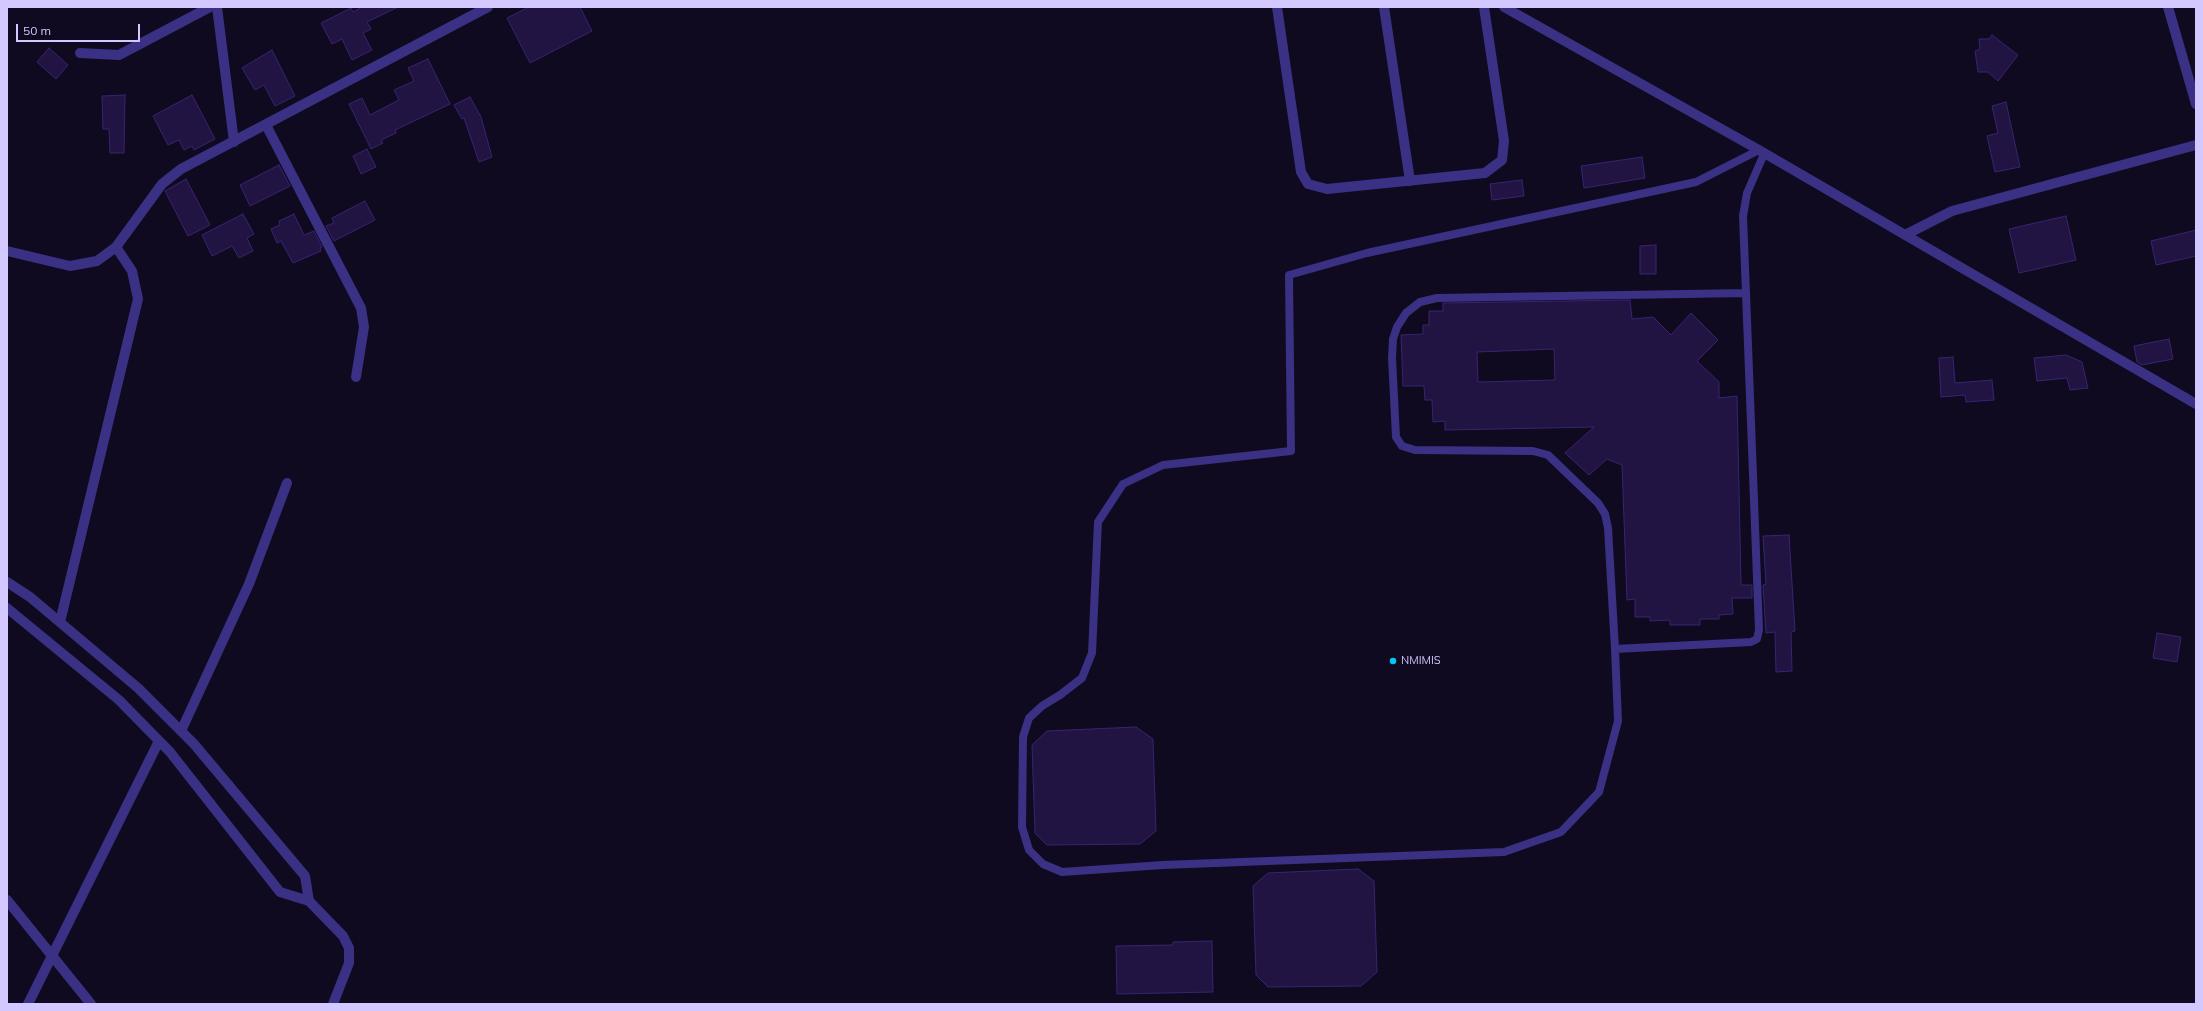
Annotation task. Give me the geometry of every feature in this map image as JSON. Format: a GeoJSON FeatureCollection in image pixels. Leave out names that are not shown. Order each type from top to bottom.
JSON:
{"type":"FeatureCollection","features":[{"type":"Feature","properties":{"kind":"street"},"geometry":{"type":"LineString","coordinates":[[80,54],[119,55],[210,7]]}},
{"type":"Feature","properties":{"kind":"street"},"geometry":{"type":"LineString","coordinates":[[217,7],[234,142]]}},
{"type":"Feature","properties":{"kind":"street"},"geometry":{"type":"LineString","coordinates":[[7,251],[70,266],[97,261],[116,247],[162,184],[181,169],[488,7]]}},
{"type":"Feature","properties":{"kind":"street"},"geometry":{"type":"LineString","coordinates":[[1277,7],[1301,172],[1308,184],[1327,189],[1485,173],[1502,160],[1504,141],[1484,7]]}},
{"type":"Feature","properties":{"kind":"street"},"geometry":{"type":"LineString","coordinates":[[1384,7],[1410,181]]}},
{"type":"Feature","properties":{"kind":"street"},"geometry":{"type":"LineString","coordinates":[[1504,7],[1762,152],[2196,404]]}},
{"type":"Feature","properties":{"kind":"street"},"geometry":{"type":"LineString","coordinates":[[2168,7],[2196,104]]}},
{"type":"Feature","properties":{"kind":"street"},"geometry":{"type":"LineString","coordinates":[[266,124],[361,308],[364,327],[356,376]]}},
{"type":"Feature","properties":{"kind":"street"},"geometry":{"type":"LineString","coordinates":[[1905,235],[1952,212],[2196,145]]}},
{"type":"Feature","properties":{"kind":"street"},"geometry":{"type":"LineString","coordinates":[[60,622],[138,300],[132,271],[116,247]]}},
{"type":"Feature","properties":{"kind":"street"},"geometry":{"type":"LineString","coordinates":[[181,731],[249,584],[287,483]]}},
{"type":"Feature","properties":{"kind":"street"},"geometry":{"type":"LineString","coordinates":[[7,582],[30,597],[138,688],[181,731],[305,876],[309,901]]}},
{"type":"Feature","properties":{"kind":"street"},"geometry":{"type":"LineString","coordinates":[[7,608],[119,700],[170,752],[280,892],[309,901],[343,936],[349,948],[349,963],[333,1004]]}},
{"type":"Feature","properties":{"kind":"street"},"geometry":{"type":"LineString","coordinates":[[28,1004],[159,741]]}},
{"type":"Feature","properties":{"kind":"street"},"geometry":{"type":"LineString","coordinates":[[7,900],[91,1004]]}},
{"type":"Feature","properties":{"kind":"lane"},"geometry":{"type":"LineString","coordinates":[[1616,649],[1751,642],[1757,639],[1759,630],[1743,216],[1744,202],[1762,152]]}},
{"type":"Feature","properties":{"kind":"lane"},"geometry":{"type":"LineString","coordinates":[[1746,293],[1437,298],[1420,302],[1406,313],[1397,327],[1393,340],[1392,358],[1396,437],[1402,446],[1415,450],[1533,451],[1548,455],[1598,503],[1605,514],[1608,528],[1616,649],[1618,721],[1599,792],[1561,832],[1504,852],[1164,865],[1062,872],[1043,864],[1029,850],[1022,827],[1023,737],[1029,718],[1042,706],[1060,695],[1082,678],[1092,653],[1098,522],[1123,484],[1163,465],[1291,451],[1289,275],[1367,253],[1696,182],[1762,152]]}},
{"type":"Feature","properties":{"kind":"building"},"geometry":{"type":"Polygon","coordinates":[[[362,7],[398,7],[367,22],[371,29],[363,33],[372,50],[352,60],[342,39],[332,44],[321,23],[351,8],[353,12],[362,7]]]}},
{"type":"Feature","properties":{"kind":"building"},"geometry":{"type":"Polygon","coordinates":[[[529,7],[580,7],[592,31],[530,63],[507,18],[529,7]]]}},
{"type":"Feature","properties":{"kind":"building"},"geometry":{"type":"Polygon","coordinates":[[[1992,35],[2018,55],[1998,81],[1988,72],[1978,72],[1975,51],[1980,49],[1979,39],[1989,39],[1992,35]]]}},
{"type":"Feature","properties":{"kind":"building"},"geometry":{"type":"Polygon","coordinates":[[[49,48],[68,65],[56,79],[37,62],[49,48]]]}},
{"type":"Feature","properties":{"kind":"building"},"geometry":{"type":"Polygon","coordinates":[[[272,50],[295,96],[275,106],[264,85],[255,90],[242,68],[272,50]]]}},
{"type":"Feature","properties":{"kind":"building"},"geometry":{"type":"Polygon","coordinates":[[[428,59],[450,104],[395,130],[396,133],[381,140],[383,143],[371,149],[349,104],[362,98],[370,115],[399,100],[394,90],[414,81],[408,68],[428,59]]]}},
{"type":"Feature","properties":{"kind":"building"},"geometry":{"type":"Polygon","coordinates":[[[125,95],[124,153],[110,153],[109,129],[103,129],[102,96],[125,95]]]}},
{"type":"Feature","properties":{"kind":"building"},"geometry":{"type":"Polygon","coordinates":[[[192,95],[215,139],[194,150],[192,146],[184,150],[179,140],[168,145],[153,116],[192,95]]]}},
{"type":"Feature","properties":{"kind":"building"},"geometry":{"type":"Polygon","coordinates":[[[470,97],[481,117],[492,157],[479,162],[464,118],[462,119],[454,105],[470,97]]]}},
{"type":"Feature","properties":{"kind":"building"},"geometry":{"type":"Polygon","coordinates":[[[2006,102],[2020,167],[1995,172],[1987,136],[1998,133],[1992,106],[2006,102]]]}},
{"type":"Feature","properties":{"kind":"building"},"geometry":{"type":"Polygon","coordinates":[[[367,149],[376,167],[361,174],[353,156],[367,149]]]}},
{"type":"Feature","properties":{"kind":"building"},"geometry":{"type":"Polygon","coordinates":[[[1642,157],[1645,178],[1584,188],[1581,166],[1642,157]]]}},
{"type":"Feature","properties":{"kind":"building"},"geometry":{"type":"Polygon","coordinates":[[[279,165],[290,186],[250,206],[240,185],[279,165]]]}},
{"type":"Feature","properties":{"kind":"building"},"geometry":{"type":"Polygon","coordinates":[[[186,179],[210,225],[188,236],[165,191],[186,179]]]}},
{"type":"Feature","properties":{"kind":"building"},"geometry":{"type":"Polygon","coordinates":[[[1522,180],[1524,196],[1492,200],[1490,184],[1522,180]]]}},
{"type":"Feature","properties":{"kind":"building"},"geometry":{"type":"Polygon","coordinates":[[[365,201],[375,220],[334,241],[326,226],[334,223],[332,218],[365,201]]]}},
{"type":"Feature","properties":{"kind":"building"},"geometry":{"type":"Polygon","coordinates":[[[243,214],[254,234],[247,238],[253,251],[239,258],[232,246],[212,256],[202,235],[243,214]]]}},
{"type":"Feature","properties":{"kind":"building"},"geometry":{"type":"Polygon","coordinates":[[[294,214],[304,235],[314,231],[322,247],[320,248],[321,251],[293,263],[281,241],[277,243],[271,229],[280,225],[279,221],[294,214]]]}},
{"type":"Feature","properties":{"kind":"building"},"geometry":{"type":"Polygon","coordinates":[[[2066,216],[2076,260],[2019,273],[2009,229],[2066,216]]]}},
{"type":"Feature","properties":{"kind":"building"},"geometry":{"type":"Polygon","coordinates":[[[2196,230],[2196,256],[2156,265],[2151,241],[2196,230]]]}},
{"type":"Feature","properties":{"kind":"building"},"geometry":{"type":"Polygon","coordinates":[[[1656,245],[1656,274],[1640,274],[1640,246],[1656,245]]]}},
{"type":"Feature","properties":{"kind":"building"},"geometry":{"type":"Polygon","coordinates":[[[1630,300],[1632,319],[1653,317],[1671,335],[1691,313],[1718,340],[1697,361],[1719,382],[1719,398],[1737,396],[1741,585],[1752,585],[1752,598],[1732,598],[1733,614],[1719,615],[1719,619],[1700,619],[1700,625],[1670,625],[1670,620],[1650,621],[1650,617],[1635,617],[1635,599],[1627,600],[1622,465],[1607,459],[1589,475],[1565,453],[1594,427],[1445,430],[1445,421],[1433,422],[1432,400],[1425,400],[1424,386],[1403,386],[1401,335],[1423,334],[1423,325],[1429,325],[1429,311],[1443,311],[1443,303],[1630,300]],[[1554,349],[1477,352],[1478,382],[1555,380],[1554,349]]]}},
{"type":"Feature","properties":{"kind":"building"},"geometry":{"type":"Polygon","coordinates":[[[2169,339],[2173,359],[2142,365],[2137,362],[2134,346],[2169,339]]]}},
{"type":"Feature","properties":{"kind":"building"},"geometry":{"type":"Polygon","coordinates":[[[2066,355],[2082,362],[2088,388],[2070,390],[2067,378],[2037,381],[2034,358],[2066,355]]]}},
{"type":"Feature","properties":{"kind":"building"},"geometry":{"type":"Polygon","coordinates":[[[1953,357],[1955,383],[1992,380],[1994,400],[1966,402],[1965,395],[1941,397],[1939,358],[1953,357]]]}},
{"type":"Feature","properties":{"kind":"building"},"geometry":{"type":"Polygon","coordinates":[[[1789,535],[1795,631],[1791,632],[1792,671],[1776,672],[1775,632],[1766,633],[1763,585],[1766,584],[1763,536],[1789,535]]]}},
{"type":"Feature","properties":{"kind":"building"},"geometry":{"type":"Polygon","coordinates":[[[2157,633],[2181,637],[2177,662],[2153,658],[2157,633]]]}},
{"type":"Feature","properties":{"kind":"building"},"geometry":{"type":"Polygon","coordinates":[[[1136,727],[1153,739],[1156,831],[1140,844],[1047,845],[1035,833],[1032,745],[1047,731],[1136,727]]]}},
{"type":"Feature","properties":{"kind":"building"},"geometry":{"type":"Polygon","coordinates":[[[1358,869],[1374,881],[1377,972],[1361,986],[1268,987],[1256,975],[1253,886],[1268,873],[1358,869]]]}},
{"type":"Feature","properties":{"kind":"building"},"geometry":{"type":"Polygon","coordinates":[[[1212,941],[1213,992],[1117,994],[1116,946],[1173,945],[1173,942],[1212,941]]]}},
{"type":"Feature","properties":{"kind":"place","name":"NMIMIS"},"geometry":{"type":"Point","coordinates":[1393,661]}}]}
